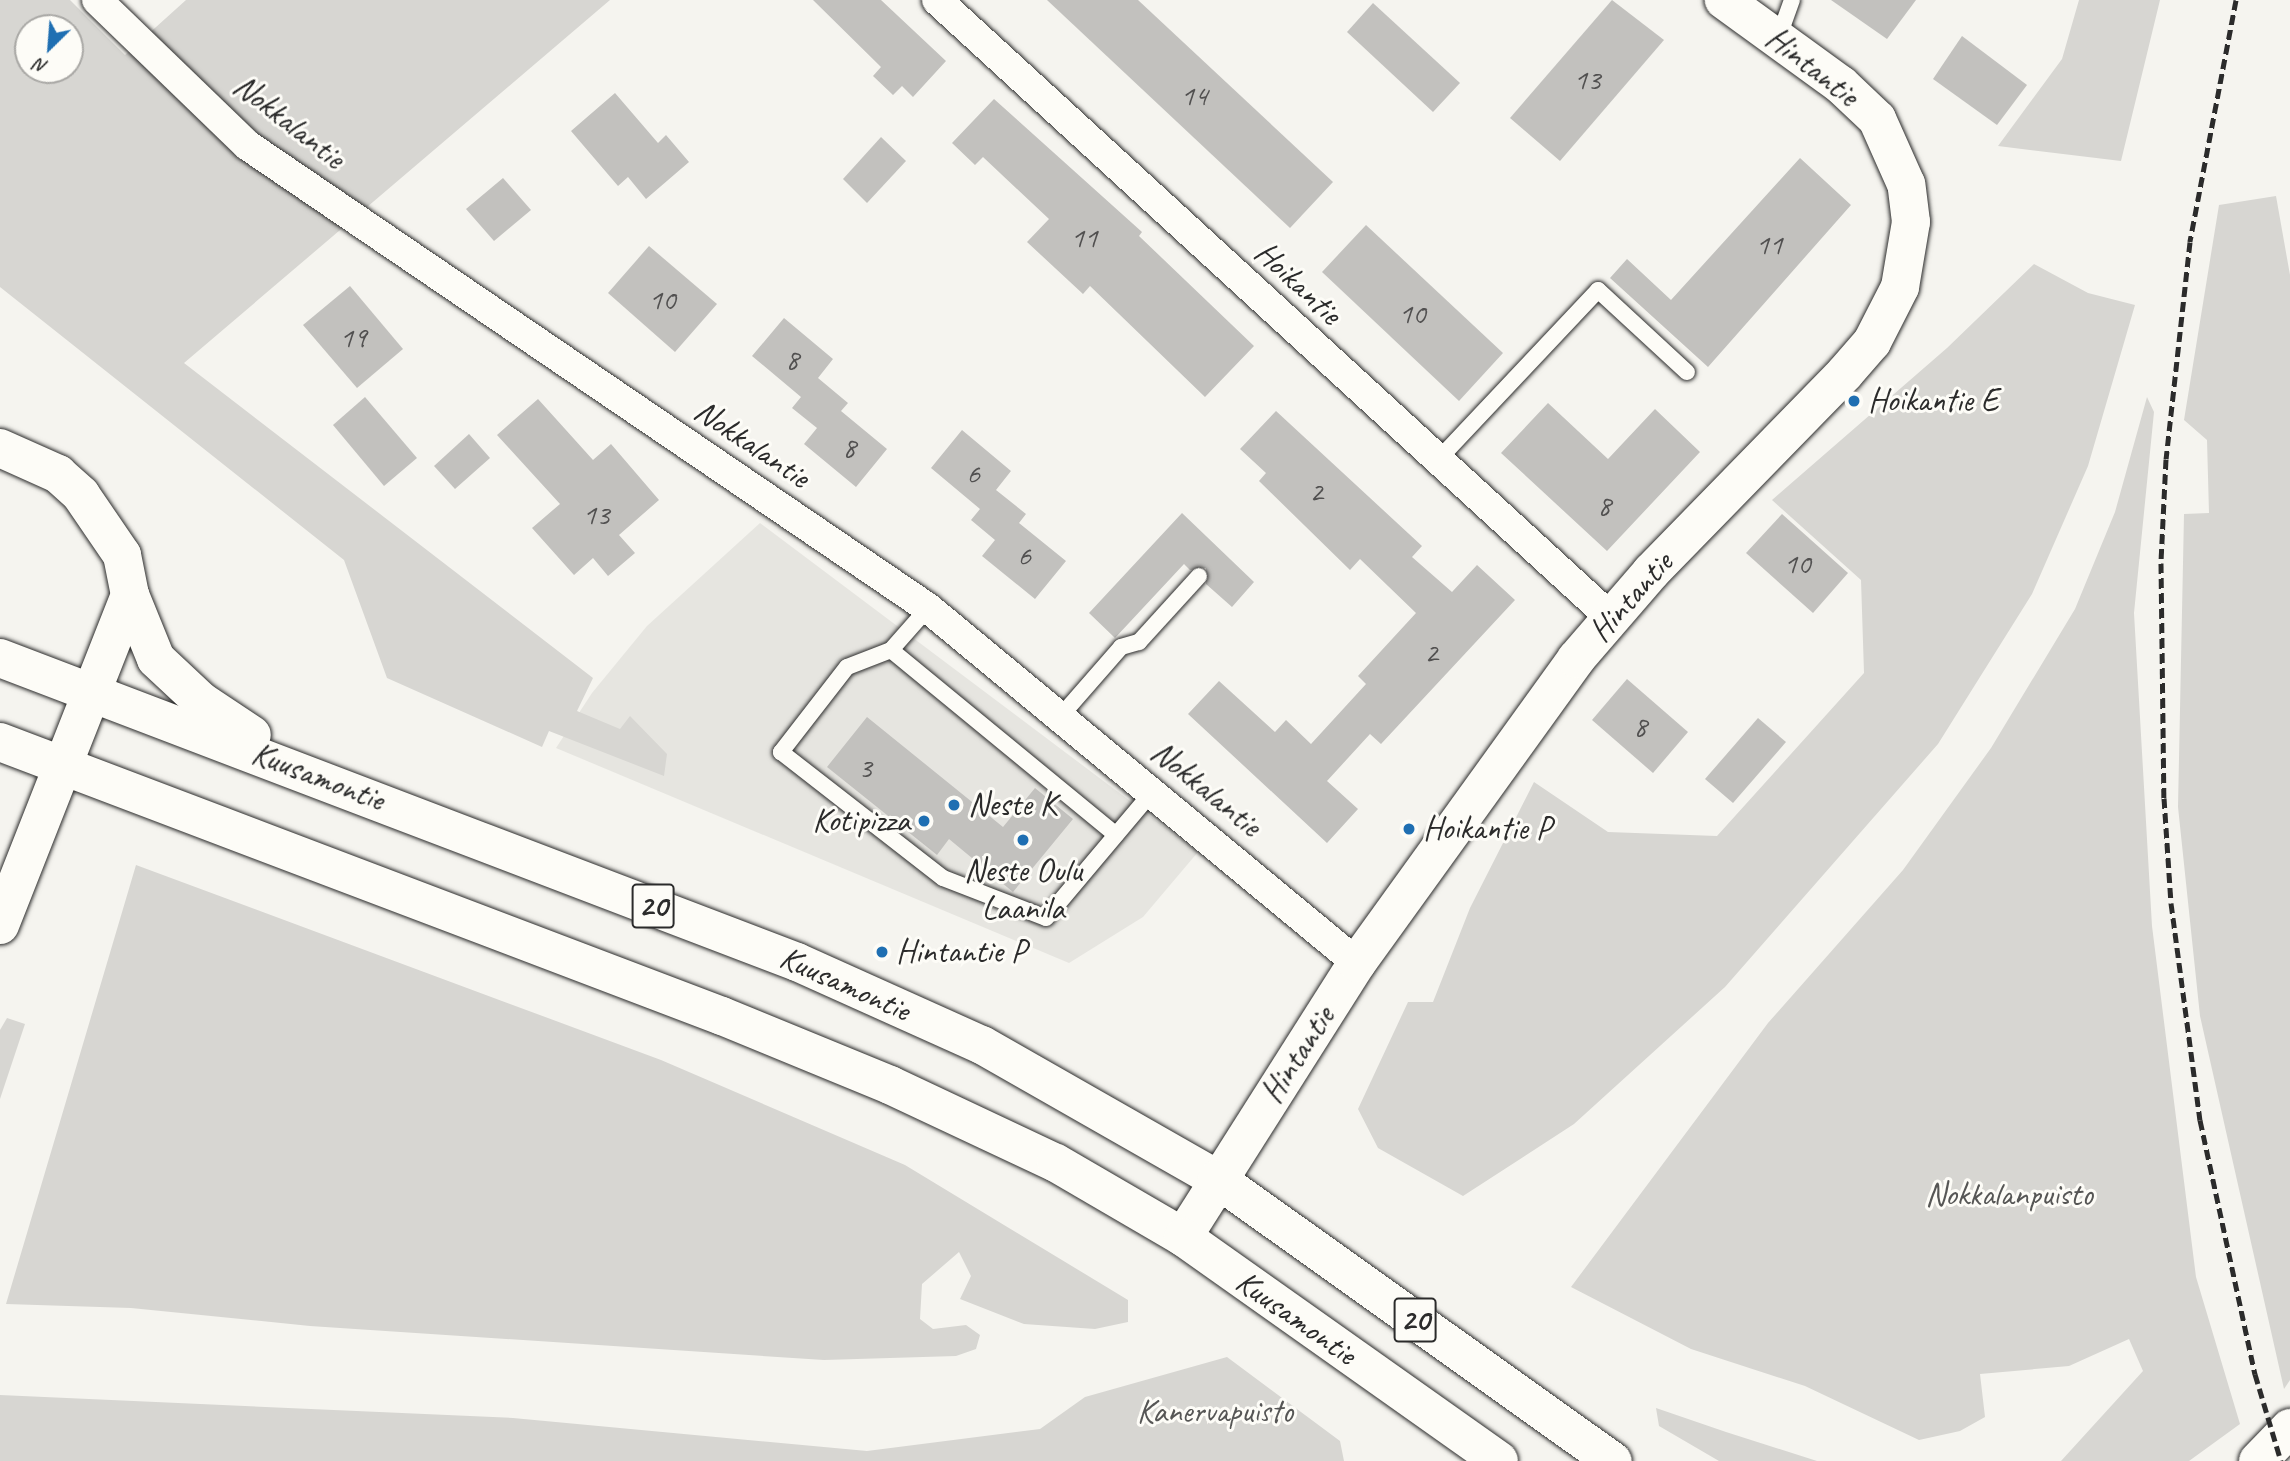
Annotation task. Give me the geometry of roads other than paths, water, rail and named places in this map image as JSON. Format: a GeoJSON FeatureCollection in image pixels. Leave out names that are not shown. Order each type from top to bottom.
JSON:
{"type":"FeatureCollection","features":[{"type":"Feature","properties":{"kind":"main road","name":"Hintantie"},"geometry":{"type":"LineString","coordinates":[[1182,1237],[1357,963],[1610,617],[1845,373],[1872,342],[1900,287],[1911,222],[1894,148],[1877,119],[1841,85],[1724,0]]}},
{"type":"Feature","properties":{"kind":"main road"},"geometry":{"type":"LineString","coordinates":[[0,448],[58,474],[80,495],[122,555],[130,595],[146,641],[171,677],[234,724],[319,777]]}},
{"type":"Feature","properties":{"kind":"main road"},"geometry":{"type":"LineString","coordinates":[[0,925],[61,763],[130,595]]}},
{"type":"Feature","properties":{"kind":"main road","name":"Kuusamontie"},"geometry":{"type":"LineString","coordinates":[[0,658],[319,777],[834,978],[982,1045],[1217,1179],[1613,1461]]}},
{"type":"Feature","properties":{"kind":"main road","name":"Kuusamontie"},"geometry":{"type":"LineString","coordinates":[[0,742],[100,777],[890,1085],[1056,1163],[1182,1237],[1499,1461]]}},
{"type":"Feature","properties":{"kind":"main road"},"geometry":{"type":"LineString","coordinates":[[42,814],[56,795],[100,777]]}},
{"type":"Feature","properties":{"kind":"main road"},"geometry":{"type":"LineString","coordinates":[[2258,1461],[2290,1428]]}},
{"type":"Feature","properties":{"kind":"street","name":"Nokkalantie"},"geometry":{"type":"LineString","coordinates":[[97,0],[247,145],[928,608],[1357,963]]}},
{"type":"Feature","properties":{"kind":"street","name":"Hoikantie"},"geometry":{"type":"LineString","coordinates":[[937,0],[1610,617]]}},
{"type":"Feature","properties":{"kind":"lane"},"geometry":{"type":"LineString","coordinates":[[1778,39],[1792,0]]}},
{"type":"Feature","properties":{"kind":"lane"},"geometry":{"type":"LineString","coordinates":[[1437,461],[1598,290],[1687,372]]}},
{"type":"Feature","properties":{"kind":"lane"},"geometry":{"type":"LineString","coordinates":[[1060,717],[1121,647],[1139,642],[1199,576]]}},
{"type":"Feature","properties":{"kind":"lane"},"geometry":{"type":"LineString","coordinates":[[928,608],[891,650],[847,667],[782,752],[943,878],[1046,918],[1152,792]]}},
{"type":"Feature","properties":{"kind":"lane"},"geometry":{"type":"LineString","coordinates":[[891,650],[1116,835]]}},
{"type":"Feature","properties":{"kind":"railway"},"geometry":{"type":"LineString","coordinates":[[2236,0],[2190,242],[2166,459],[2161,563],[2164,798],[2171,903],[2200,1120],[2255,1374],[2281,1461]]}},
{"type":"Feature","properties":{"kind":"place","name":"Hoikantie E"},"geometry":{"type":"Point","coordinates":[1854,401]}},
{"type":"Feature","properties":{"kind":"place","name":"Neste K"},"geometry":{"type":"Point","coordinates":[954,805]}},
{"type":"Feature","properties":{"kind":"place","name":"Kotipizza"},"geometry":{"type":"Point","coordinates":[924,821]}},
{"type":"Feature","properties":{"kind":"place","name":"Hoikantie P"},"geometry":{"type":"Point","coordinates":[1409,829]}},
{"type":"Feature","properties":{"kind":"place","name":"Neste Oulu Laanila"},"geometry":{"type":"Point","coordinates":[1023,840]}},
{"type":"Feature","properties":{"kind":"place","name":"Hintantie P"},"geometry":{"type":"Point","coordinates":[882,952]}},
{"type":"Feature","properties":{"kind":"park label","name":"Nokkalanpuisto"},"geometry":{"type":"Point","coordinates":[2009,1195]}},
{"type":"Feature","properties":{"kind":"park label","name":"Kanervapuisto"},"geometry":{"type":"Point","coordinates":[1215,1412]}}]}
